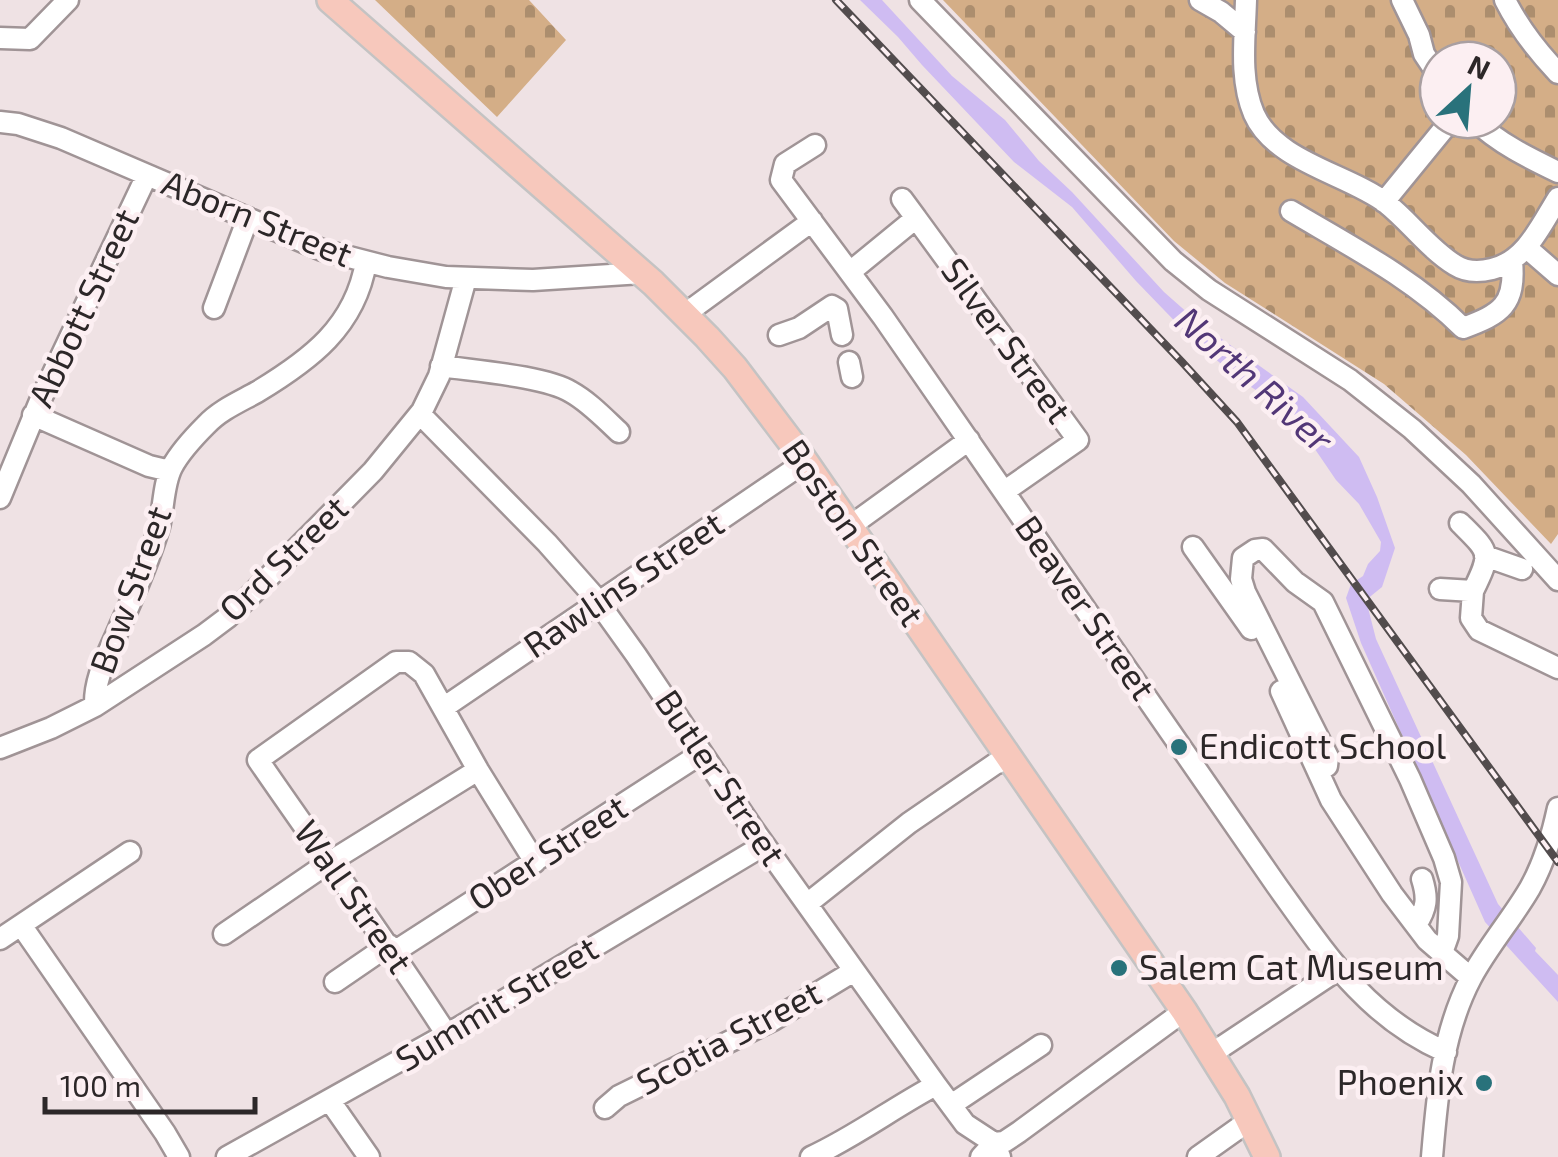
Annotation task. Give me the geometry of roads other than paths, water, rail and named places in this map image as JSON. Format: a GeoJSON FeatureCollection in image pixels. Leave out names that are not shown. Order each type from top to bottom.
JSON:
{"type":"FeatureCollection","features":[{"type":"Feature","properties":{"kind":"main road","name":"Boston Street"},"geometry":{"type":"LineString","coordinates":[[330,0],[642,273],[748,384],[1184,1011],[1250,1120],[1267,1157]]}},
{"type":"Feature","properties":{"kind":"street"},"geometry":{"type":"LineString","coordinates":[[0,38],[30,39],[68,0]]}},
{"type":"Feature","properties":{"kind":"street"},"geometry":{"type":"LineString","coordinates":[[920,0],[1173,261],[1218,296],[1350,380],[1412,428],[1558,578]]}},
{"type":"Feature","properties":{"kind":"street"},"geometry":{"type":"LineString","coordinates":[[1200,0],[1245,32]]}},
{"type":"Feature","properties":{"kind":"street"},"geometry":{"type":"LineString","coordinates":[[1246,0],[1244,73],[1261,126],[1274,140],[1384,202],[1456,266],[1471,271],[1494,269],[1519,254]]}},
{"type":"Feature","properties":{"kind":"street"},"geometry":{"type":"LineString","coordinates":[[1402,0],[1420,40]]}},
{"type":"Feature","properties":{"kind":"street"},"geometry":{"type":"LineString","coordinates":[[1505,0],[1516,24],[1558,73]]}},
{"type":"Feature","properties":{"kind":"street","name":"Aborn Street"},"geometry":{"type":"LineString","coordinates":[[0,122],[61,138],[322,250],[366,262],[415,273],[466,278],[533,280],[642,273]]}},
{"type":"Feature","properties":{"kind":"street"},"geometry":{"type":"LineString","coordinates":[[1384,202],[1435,140]]}},
{"type":"Feature","properties":{"kind":"street"},"geometry":{"type":"LineString","coordinates":[[1498,140],[1558,172]]}},
{"type":"Feature","properties":{"kind":"street","name":"Beaver Street"},"geometry":{"type":"LineString","coordinates":[[815,146],[785,164],[781,180],[969,440],[1291,906],[1339,969],[1387,1018],[1418,1040],[1446,1052]]}},
{"type":"Feature","properties":{"kind":"street","name":"Abbott Street"},"geometry":{"type":"LineString","coordinates":[[0,498],[33,415],[146,174]]}},
{"type":"Feature","properties":{"kind":"street"},"geometry":{"type":"LineString","coordinates":[[1291,211],[1383,266],[1442,307],[1463,328],[1498,313],[1506,304],[1519,254],[1558,198]]}},
{"type":"Feature","properties":{"kind":"street","name":"Silver Street"},"geometry":{"type":"LineString","coordinates":[[902,199],[1078,440],[1005,491]]}},
{"type":"Feature","properties":{"kind":"street"},"geometry":{"type":"LineString","coordinates":[[214,308],[248,218]]}},
{"type":"Feature","properties":{"kind":"street"},"geometry":{"type":"LineString","coordinates":[[850,272],[916,218]]}},
{"type":"Feature","properties":{"kind":"street"},"geometry":{"type":"LineString","coordinates":[[684,314],[812,221]]}},
{"type":"Feature","properties":{"kind":"street"},"geometry":{"type":"LineString","coordinates":[[1519,254],[1558,276]]}},
{"type":"Feature","properties":{"kind":"street","name":"Bow Street"},"geometry":{"type":"LineString","coordinates":[[95,706],[96,682],[150,558],[170,471],[197,434],[219,413],[292,369],[327,341],[349,312],[366,262]]}},
{"type":"Feature","properties":{"kind":"street","name":"Ord Street"},"geometry":{"type":"LineString","coordinates":[[0,748],[95,706],[228,618],[361,483],[420,414],[431,396],[466,278]]}},
{"type":"Feature","properties":{"kind":"street"},"geometry":{"type":"LineString","coordinates":[[779,336],[832,306],[837,309],[842,335]]}},
{"type":"Feature","properties":{"kind":"street"},"geometry":{"type":"LineString","coordinates":[[441,366],[563,387],[619,432]]}},
{"type":"Feature","properties":{"kind":"street","name":"Butler Street"},"geometry":{"type":"LineString","coordinates":[[420,414],[547,543],[599,603],[854,971],[936,1085],[991,1152]]}},
{"type":"Feature","properties":{"kind":"street"},"geometry":{"type":"LineString","coordinates":[[33,415],[149,466],[170,471]]}},
{"type":"Feature","properties":{"kind":"street"},"geometry":{"type":"LineString","coordinates":[[849,527],[969,440]]}},
{"type":"Feature","properties":{"kind":"street","name":"Rawlins Street"},"geometry":{"type":"LineString","coordinates":[[443,708],[804,462]]}},
{"type":"Feature","properties":{"kind":"street"},"geometry":{"type":"LineString","coordinates":[[1460,523],[1485,548],[1486,563],[1473,592],[1473,624],[1558,668]]}},
{"type":"Feature","properties":{"kind":"street"},"geometry":{"type":"LineString","coordinates":[[1193,547],[1248,622],[1332,800],[1392,894],[1428,940],[1471,978]]}},
{"type":"Feature","properties":{"kind":"street"},"geometry":{"type":"LineString","coordinates":[[1318,772],[1326,766],[1328,757],[1241,579],[1243,558],[1255,550],[1263,549],[1295,582],[1323,602],[1410,779],[1451,882],[1448,936],[1442,953]]}},
{"type":"Feature","properties":{"kind":"street"},"geometry":{"type":"LineString","coordinates":[[1486,556],[1522,569]]}},
{"type":"Feature","properties":{"kind":"street"},"geometry":{"type":"LineString","coordinates":[[1440,589],[1473,592]]}},
{"type":"Feature","properties":{"kind":"street","name":"Wall Street"},"geometry":{"type":"LineString","coordinates":[[443,708],[417,666],[396,662],[258,760],[391,949],[446,1035]]}},
{"type":"Feature","properties":{"kind":"street"},"geometry":{"type":"LineString","coordinates":[[443,708],[535,862]]}},
{"type":"Feature","properties":{"kind":"street","name":"Ober Street"},"geometry":{"type":"LineString","coordinates":[[335,982],[535,862],[702,753]]}},
{"type":"Feature","properties":{"kind":"street"},"geometry":{"type":"LineString","coordinates":[[807,904],[909,823],[1009,758]]}},
{"type":"Feature","properties":{"kind":"street"},"geometry":{"type":"LineString","coordinates":[[224,934],[328,863],[478,770]]}},
{"type":"Feature","properties":{"kind":"street"},"geometry":{"type":"LineString","coordinates":[[1432,1157],[1437,1097],[1456,1014],[1471,978],[1519,905],[1548,848],[1558,808]]}},
{"type":"Feature","properties":{"kind":"street","name":"Summit Street"},"geometry":{"type":"LineString","coordinates":[[226,1157],[446,1035],[764,844]]}},
{"type":"Feature","properties":{"kind":"street"},"geometry":{"type":"LineString","coordinates":[[0,939],[130,852]]}},
{"type":"Feature","properties":{"kind":"street"},"geometry":{"type":"LineString","coordinates":[[1416,925],[1425,912],[1427,896],[1422,879]]}},
{"type":"Feature","properties":{"kind":"street"},"geometry":{"type":"LineString","coordinates":[[21,926],[166,1133],[178,1157]]}},
{"type":"Feature","properties":{"kind":"street"},"geometry":{"type":"LineString","coordinates":[[1211,1054],[1339,969]]}},
{"type":"Feature","properties":{"kind":"street","name":"Scotia Street"},"geometry":{"type":"LineString","coordinates":[[605,1108],[618,1096],[773,1020],[854,971]]}},
{"type":"Feature","properties":{"kind":"street"},"geometry":{"type":"LineString","coordinates":[[991,1152],[1184,1011]]}},
{"type":"Feature","properties":{"kind":"street"},"geometry":{"type":"LineString","coordinates":[[951,1104],[1041,1045]]}},
{"type":"Feature","properties":{"kind":"street"},"geometry":{"type":"LineString","coordinates":[[811,1157],[936,1085]]}},
{"type":"Feature","properties":{"kind":"street"},"geometry":{"type":"LineString","coordinates":[[330,1101],[369,1157]]}},
{"type":"Feature","properties":{"kind":"street"},"geometry":{"type":"LineString","coordinates":[[1198,1157],[1250,1120]]}},
{"type":"Feature","properties":{"kind":"water","name":"North River"},"geometry":{"type":"Polygon","coordinates":[[[860,0],[882,0],[952,76],[1005,120],[1164,292],[1198,322],[1303,397],[1359,457],[1395,548],[1382,587],[1366,600],[1376,639],[1498,904],[1558,975],[1558,1002],[1485,922],[1361,643],[1346,598],[1351,584],[1363,576],[1380,551],[1381,542],[1359,504],[1336,480],[1287,408],[1240,380],[1192,339],[1072,207],[1014,162],[860,0]]]}},
{"type":"Feature","properties":{"kind":"railway"},"geometry":{"type":"LineString","coordinates":[[836,0],[1237,422],[1558,862]]}},
{"type":"Feature","properties":{"kind":"place","name":"Endicott School"},"geometry":{"type":"Point","coordinates":[1179,747]}},
{"type":"Feature","properties":{"kind":"place","name":"Salem Cat Museum"},"geometry":{"type":"Point","coordinates":[1119,968]}},
{"type":"Feature","properties":{"kind":"place","name":"Phoenix"},"geometry":{"type":"Point","coordinates":[1484,1083]}}]}
